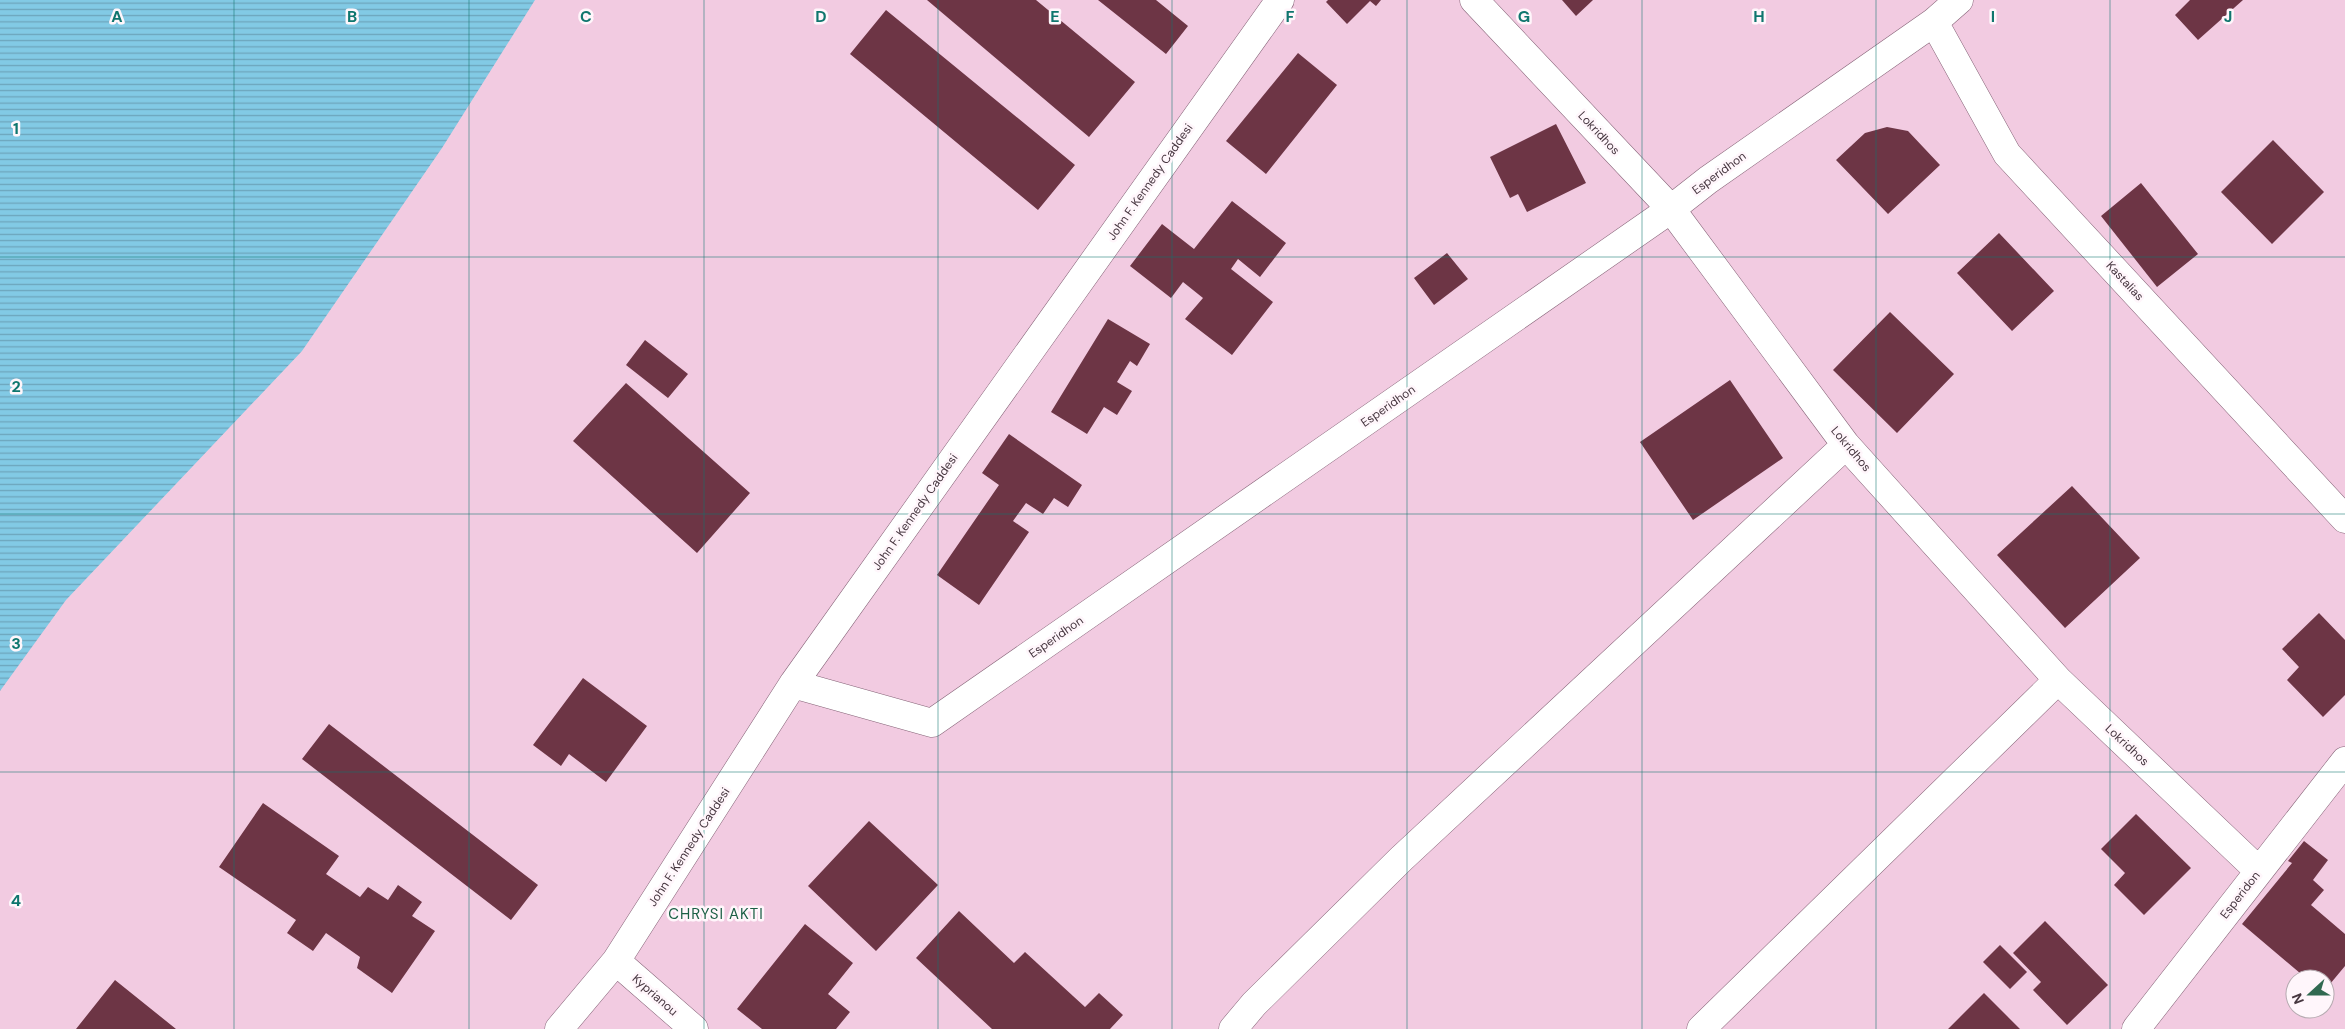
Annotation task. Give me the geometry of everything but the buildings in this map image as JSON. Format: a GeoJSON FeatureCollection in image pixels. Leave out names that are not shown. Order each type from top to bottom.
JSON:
{"type":"FeatureCollection","features":[{"type":"Feature","properties":{"kind":"street","name":"John F. Kennedy Caddesi"},"geometry":{"type":"LineString","coordinates":[[559,1029],[616,961],[793,684],[1280,0]]}},
{"type":"Feature","properties":{"kind":"street","name":"Lokridhos"},"geometry":{"type":"LineString","coordinates":[[1474,0],[1671,209],[1846,445],[2058,680],[2259,871]]}},
{"type":"Feature","properties":{"kind":"street","name":"Esperidhon"},"geometry":{"type":"LineString","coordinates":[[793,684],[932,723],[1671,209],[1708,180],[1934,22],[1959,0]]}},
{"type":"Feature","properties":{"kind":"street","name":"Kastalias"},"geometry":{"type":"LineString","coordinates":[[1934,22],[2007,154],[2345,519]]}},
{"type":"Feature","properties":{"kind":"street"},"geometry":{"type":"LineString","coordinates":[[1234,1029],[1254,1004],[1401,860],[1846,445]]}},
{"type":"Feature","properties":{"kind":"street"},"geometry":{"type":"LineString","coordinates":[[1701,1029],[2058,680]]}},
{"type":"Feature","properties":{"kind":"street","name":"Esperidon"},"geometry":{"type":"LineString","coordinates":[[2136,1029],[2345,761]]}},
{"type":"Feature","properties":{"kind":"street","name":"Kyprianou"},"geometry":{"type":"LineString","coordinates":[[616,961],[694,1029]]}},
{"type":"Feature","properties":{"kind":"water"},"geometry":{"type":"Polygon","coordinates":[[[0,0],[535,0],[442,148],[302,351],[66,600],[0,691],[0,0]]]}},
{"type":"Feature","properties":{"kind":"district","name":"CHRYSI AKTI"},"geometry":{"type":"Point","coordinates":[716,914]}}]}
